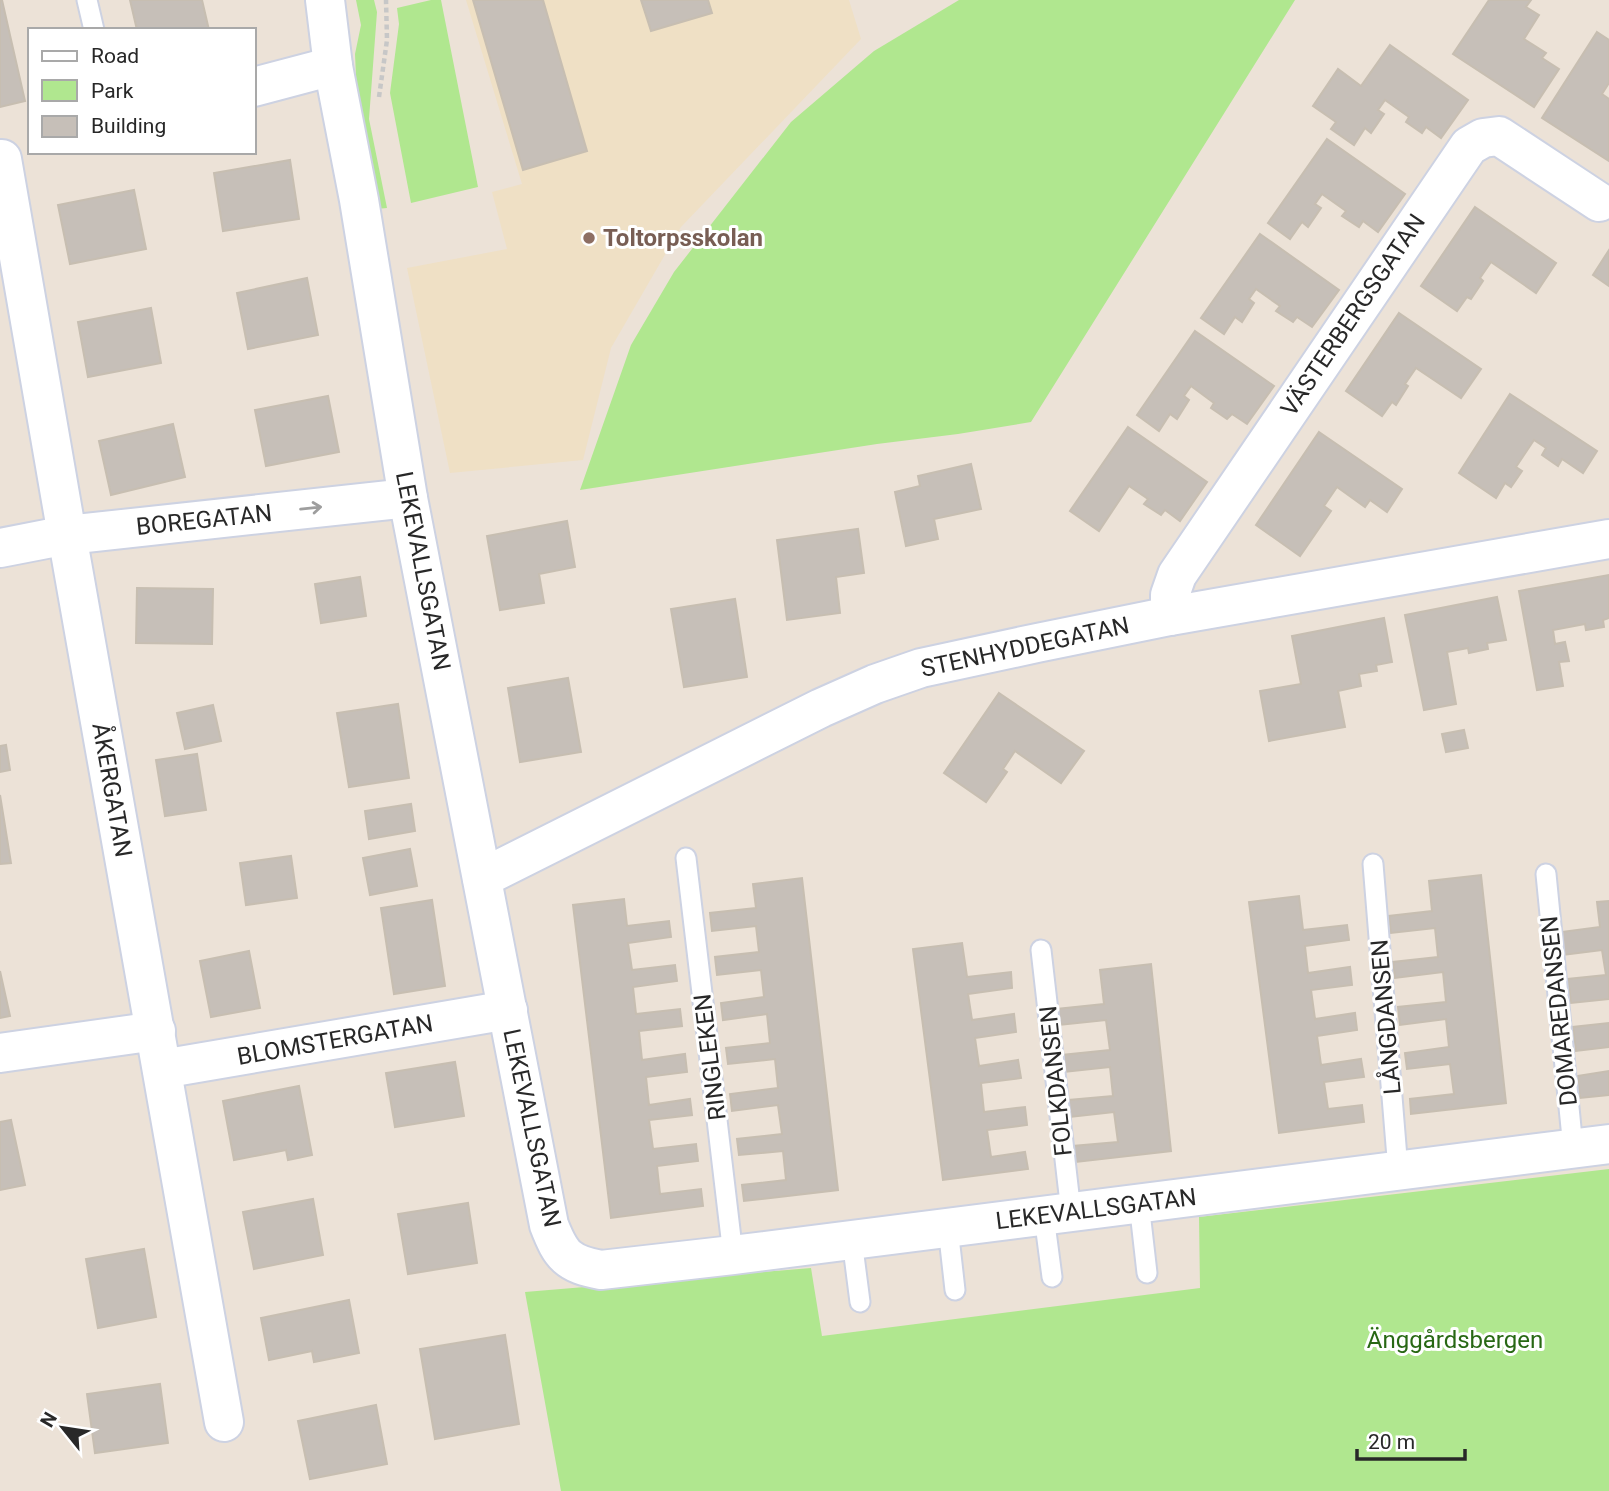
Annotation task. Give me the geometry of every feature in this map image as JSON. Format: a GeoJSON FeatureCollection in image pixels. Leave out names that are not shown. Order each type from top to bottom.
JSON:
{"type":"FeatureCollection","features":[{"type":"Feature","properties":{"kind":"street","name":"LEKEVALLSGATAN"},"geometry":{"type":"LineString","coordinates":[[325,0],[333,66],[359,200],[408,498],[549,1225],[557,1245],[567,1257],[581,1266],[601,1270],[1591,1146]]}},
{"type":"Feature","properties":{"kind":"street"},"geometry":{"type":"LineString","coordinates":[[256,86],[333,66]]}},
{"type":"Feature","properties":{"kind":"street","name":"VÄSTERBERGSGATAN"},"geometry":{"type":"LineString","coordinates":[[1170,616],[1170,595],[1177,575],[1469,146],[1483,138],[1499,136],[1599,202]]}},
{"type":"Feature","properties":{"kind":"street","name":"ÅKERGATAN"},"geometry":{"type":"LineString","coordinates":[[10,156],[66,535],[224,1422]]}},
{"type":"Feature","properties":{"kind":"street","name":"BOREGATAN"},"geometry":{"type":"LineString","coordinates":[[0,548],[66,535],[408,498]]}},
{"type":"Feature","properties":{"kind":"street","name":"STENHYDDEGATAN"},"geometry":{"type":"LineString","coordinates":[[482,878],[821,708],[875,684],[921,668],[1170,616],[1609,539]]}},
{"type":"Feature","properties":{"kind":"street","name":"BLOMSTERGATAN"},"geometry":{"type":"LineString","coordinates":[[162,1069],[508,1010]]}},
{"type":"Feature","properties":{"kind":"street"},"geometry":{"type":"LineString","coordinates":[[0,1053],[156,1031]]}},
{"type":"Feature","properties":{"kind":"lane"},"geometry":{"type":"LineString","coordinates":[[87,0],[94,28]]}},
{"type":"Feature","properties":{"kind":"lane","name":"RINGLEKEN"},"geometry":{"type":"LineString","coordinates":[[686,859],[733,1255]]}},
{"type":"Feature","properties":{"kind":"lane","name":"LÅNGDANSEN"},"geometry":{"type":"LineString","coordinates":[[1373,864],[1398,1170]]}},
{"type":"Feature","properties":{"kind":"lane","name":"DOMAREDANSEN"},"geometry":{"type":"LineString","coordinates":[[1546,874],[1591,1146]]}},
{"type":"Feature","properties":{"kind":"lane","name":"FOLKDANSEN"},"geometry":{"type":"LineString","coordinates":[[1041,950],[1058,1214],[1052,1276]]}},
{"type":"Feature","properties":{"kind":"lane"},"geometry":{"type":"LineString","coordinates":[[1139,1203],[1147,1273]]}},
{"type":"Feature","properties":{"kind":"lane"},"geometry":{"type":"LineString","coordinates":[[948,1228],[955,1290]]}},
{"type":"Feature","properties":{"kind":"lane"},"geometry":{"type":"LineString","coordinates":[[852,1240],[860,1302]]}},
{"type":"Feature","properties":{"kind":"shaded area","name":"Toltorpsskolan"},"geometry":{"type":"Polygon","coordinates":[[[466,0],[849,0],[861,39],[681,227],[611,348],[583,460],[450,473],[407,268],[507,249],[492,192],[522,184],[466,0]]]}},
{"type":"Feature","properties":{"kind":"green space"},"geometry":{"type":"Polygon","coordinates":[[[356,0],[374,0],[377,12],[369,119],[387,208],[376,209],[358,121],[355,54],[361,25],[356,0]]]}},
{"type":"Feature","properties":{"kind":"green space"},"geometry":{"type":"Polygon","coordinates":[[[441,0],[478,187],[411,203],[390,93],[399,24],[397,8],[441,0]]]}},
{"type":"Feature","properties":{"kind":"green space"},"geometry":{"type":"Polygon","coordinates":[[[959,0],[1295,0],[1031,422],[580,490],[631,345],[674,272],[791,122],[874,51],[959,0]]]}},
{"type":"Feature","properties":{"kind":"green space","name":"Änggårdsbergen"},"geometry":{"type":"Polygon","coordinates":[[[1609,1169],[1609,1491],[561,1491],[525,1292],[811,1268],[822,1336],[1200,1288],[1199,1217],[1609,1169]]]}},
{"type":"Feature","properties":{"kind":"building"},"geometry":{"type":"Polygon","coordinates":[[[0,0],[25,101],[0,107],[0,0]]]}},
{"type":"Feature","properties":{"kind":"building"},"geometry":{"type":"Polygon","coordinates":[[[130,0],[202,0],[209,28],[137,28],[130,0]]]}},
{"type":"Feature","properties":{"kind":"building"},"geometry":{"type":"Polygon","coordinates":[[[473,0],[543,0],[587,151],[523,170],[473,0]]]}},
{"type":"Feature","properties":{"kind":"building"},"geometry":{"type":"Polygon","coordinates":[[[641,0],[708,0],[712,13],[651,31],[641,0]]]}},
{"type":"Feature","properties":{"kind":"building"},"geometry":{"type":"Polygon","coordinates":[[[1489,0],[1531,0],[1526,7],[1539,15],[1524,39],[1546,53],[1542,58],[1559,69],[1534,107],[1453,54],[1489,0]]]}},
{"type":"Feature","properties":{"kind":"building"},"geometry":{"type":"Polygon","coordinates":[[[1597,32],[1609,40],[1609,83],[1602,94],[1609,99],[1609,161],[1542,118],[1597,32]]]}},
{"type":"Feature","properties":{"kind":"building"},"geometry":{"type":"Polygon","coordinates":[[[1390,45],[1468,100],[1441,138],[1426,127],[1422,133],[1406,122],[1409,117],[1385,100],[1378,110],[1384,114],[1371,133],[1365,128],[1354,145],[1331,129],[1336,122],[1313,106],[1338,69],[1361,86],[1390,45]]]}},
{"type":"Feature","properties":{"kind":"building"},"geometry":{"type":"Polygon","coordinates":[[[1327,139],[1405,194],[1378,232],[1363,221],[1359,227],[1342,216],[1346,211],[1322,194],[1315,204],[1321,208],[1308,227],[1302,222],[1290,239],[1268,223],[1327,139]]]}},
{"type":"Feature","properties":{"kind":"building"},"geometry":{"type":"Polygon","coordinates":[[[290,160],[299,219],[223,231],[214,173],[290,160]]]}},
{"type":"Feature","properties":{"kind":"building"},"geometry":{"type":"Polygon","coordinates":[[[134,190],[146,249],[70,264],[58,205],[134,190]]]}},
{"type":"Feature","properties":{"kind":"building"},"geometry":{"type":"Polygon","coordinates":[[[1475,207],[1556,263],[1536,293],[1491,262],[1471,299],[1467,297],[1457,311],[1421,286],[1475,207]]]}},
{"type":"Feature","properties":{"kind":"building"},"geometry":{"type":"Polygon","coordinates":[[[1260,234],[1339,290],[1312,327],[1297,317],[1293,322],[1276,311],[1280,306],[1256,289],[1249,299],[1254,303],[1242,322],[1235,317],[1224,334],[1201,318],[1260,234]]]}},
{"type":"Feature","properties":{"kind":"building"},"geometry":{"type":"Polygon","coordinates":[[[1609,250],[1609,286],[1593,275],[1609,250]]]}},
{"type":"Feature","properties":{"kind":"building"},"geometry":{"type":"Polygon","coordinates":[[[307,278],[318,335],[248,349],[237,293],[307,278]]]}},
{"type":"Feature","properties":{"kind":"building"},"geometry":{"type":"Polygon","coordinates":[[[151,308],[161,363],[88,377],[78,322],[151,308]]]}},
{"type":"Feature","properties":{"kind":"building"},"geometry":{"type":"Polygon","coordinates":[[[1399,313],[1481,369],[1461,398],[1416,368],[1396,405],[1392,402],[1382,416],[1346,391],[1399,313]]]}},
{"type":"Feature","properties":{"kind":"building"},"geometry":{"type":"Polygon","coordinates":[[[1195,331],[1274,386],[1247,424],[1232,414],[1227,419],[1211,408],[1214,403],[1191,386],[1184,396],[1189,400],[1177,419],[1170,414],[1159,431],[1137,415],[1195,331]]]}},
{"type":"Feature","properties":{"kind":"building"},"geometry":{"type":"Polygon","coordinates":[[[1510,394],[1597,451],[1583,473],[1562,459],[1558,466],[1542,455],[1546,448],[1534,440],[1516,467],[1522,471],[1511,487],[1505,483],[1496,498],[1459,473],[1510,394]]]}},
{"type":"Feature","properties":{"kind":"building"},"geometry":{"type":"Polygon","coordinates":[[[328,396],[339,452],[266,466],[255,410],[328,396]]]}},
{"type":"Feature","properties":{"kind":"building"},"geometry":{"type":"Polygon","coordinates":[[[173,424],[185,477],[111,495],[99,441],[173,424]]]}},
{"type":"Feature","properties":{"kind":"building"},"geometry":{"type":"Polygon","coordinates":[[[1128,427],[1207,482],[1180,521],[1165,510],[1161,515],[1144,504],[1148,499],[1129,486],[1099,531],[1070,511],[1128,427]]]}},
{"type":"Feature","properties":{"kind":"building"},"geometry":{"type":"Polygon","coordinates":[[[1319,432],[1402,489],[1387,512],[1370,500],[1365,507],[1337,487],[1324,506],[1331,511],[1300,556],[1256,525],[1319,432]]]}},
{"type":"Feature","properties":{"kind":"building"},"geometry":{"type":"Polygon","coordinates":[[[971,464],[981,509],[934,519],[938,539],[906,546],[895,492],[920,486],[918,476],[971,464]]]}},
{"type":"Feature","properties":{"kind":"building"},"geometry":{"type":"Polygon","coordinates":[[[567,521],[575,567],[539,574],[544,603],[500,610],[487,536],[567,521]]]}},
{"type":"Feature","properties":{"kind":"building"},"geometry":{"type":"Polygon","coordinates":[[[858,529],[864,573],[836,577],[840,613],[787,620],[777,540],[858,529]]]}},
{"type":"Feature","properties":{"kind":"building"},"geometry":{"type":"Polygon","coordinates":[[[1609,575],[1609,618],[1603,620],[1604,627],[1586,630],[1585,624],[1553,630],[1555,644],[1565,642],[1569,661],[1559,662],[1563,686],[1537,690],[1519,591],[1609,575]]]}},
{"type":"Feature","properties":{"kind":"building"},"geometry":{"type":"Polygon","coordinates":[[[360,577],[366,616],[321,623],[315,584],[360,577]]]}},
{"type":"Feature","properties":{"kind":"building"},"geometry":{"type":"Polygon","coordinates":[[[137,588],[213,589],[212,644],[136,643],[137,588]]]}},
{"type":"Feature","properties":{"kind":"building"},"geometry":{"type":"Polygon","coordinates":[[[1497,597],[1506,640],[1487,643],[1488,649],[1469,653],[1468,648],[1447,652],[1456,704],[1424,710],[1405,615],[1497,597]]]}},
{"type":"Feature","properties":{"kind":"building"},"geometry":{"type":"Polygon","coordinates":[[[735,599],[747,677],[684,687],[671,609],[735,599]]]}},
{"type":"Feature","properties":{"kind":"building"},"geometry":{"type":"Polygon","coordinates":[[[1384,618],[1392,662],[1376,665],[1377,671],[1359,674],[1361,686],[1338,691],[1345,727],[1269,741],[1260,691],[1301,684],[1292,636],[1384,618]]]}},
{"type":"Feature","properties":{"kind":"building"},"geometry":{"type":"Polygon","coordinates":[[[568,678],[581,752],[520,762],[508,688],[568,678]]]}},
{"type":"Feature","properties":{"kind":"building"},"geometry":{"type":"Polygon","coordinates":[[[999,693],[1084,751],[1061,783],[1015,751],[1003,769],[1007,772],[986,802],[944,773],[999,693]]]}},
{"type":"Feature","properties":{"kind":"building"},"geometry":{"type":"Polygon","coordinates":[[[398,704],[409,778],[349,787],[337,713],[398,704]]]}},
{"type":"Feature","properties":{"kind":"building"},"geometry":{"type":"Polygon","coordinates":[[[213,705],[221,741],[185,749],[177,713],[213,705]]]}},
{"type":"Feature","properties":{"kind":"building"},"geometry":{"type":"Polygon","coordinates":[[[1464,730],[1468,748],[1446,752],[1442,734],[1464,730]]]}},
{"type":"Feature","properties":{"kind":"building"},"geometry":{"type":"Polygon","coordinates":[[[6,745],[10,770],[0,772],[0,746],[6,745]]]}},
{"type":"Feature","properties":{"kind":"building"},"geometry":{"type":"Polygon","coordinates":[[[197,754],[206,810],[165,816],[156,760],[197,754]]]}},
{"type":"Feature","properties":{"kind":"building"},"geometry":{"type":"Polygon","coordinates":[[[0,795],[11,863],[0,864],[0,795]]]}},
{"type":"Feature","properties":{"kind":"building"},"geometry":{"type":"Polygon","coordinates":[[[411,804],[415,831],[369,839],[365,811],[411,804]]]}},
{"type":"Feature","properties":{"kind":"building"},"geometry":{"type":"Polygon","coordinates":[[[410,849],[417,886],[370,895],[363,858],[410,849]]]}},
{"type":"Feature","properties":{"kind":"building"},"geometry":{"type":"Polygon","coordinates":[[[291,856],[297,898],[246,905],[240,863],[291,856]]]}},
{"type":"Feature","properties":{"kind":"building"},"geometry":{"type":"Polygon","coordinates":[[[1481,875],[1506,1103],[1411,1114],[1410,1099],[1454,1094],[1450,1064],[1407,1069],[1405,1053],[1449,1047],[1446,1019],[1400,1025],[1398,1007],[1446,1002],[1443,972],[1395,978],[1393,962],[1438,957],[1435,928],[1391,933],[1389,916],[1432,911],[1429,881],[1481,875]]]}},
{"type":"Feature","properties":{"kind":"building"},"geometry":{"type":"Polygon","coordinates":[[[802,878],[838,1190],[744,1201],[742,1185],[786,1180],[783,1151],[739,1155],[737,1139],[782,1134],[778,1105],[732,1111],[730,1094],[778,1088],[775,1059],[728,1064],[726,1048],[770,1043],[767,1014],[723,1020],[721,1003],[764,997],[761,970],[717,975],[715,957],[759,952],[756,926],[712,931],[710,913],[756,908],[753,884],[802,878]]]}},
{"type":"Feature","properties":{"kind":"building"},"geometry":{"type":"Polygon","coordinates":[[[1299,896],[1303,930],[1347,925],[1349,940],[1305,946],[1308,973],[1350,967],[1352,985],[1311,990],[1315,1019],[1355,1013],[1357,1030],[1317,1036],[1321,1065],[1361,1059],[1364,1077],[1324,1082],[1328,1109],[1362,1105],[1364,1122],[1279,1133],[1249,902],[1299,896]]]}},
{"type":"Feature","properties":{"kind":"building"},"geometry":{"type":"Polygon","coordinates":[[[624,899],[627,926],[669,921],[671,937],[628,943],[632,970],[675,965],[677,981],[633,987],[636,1014],[680,1009],[682,1026],[639,1031],[642,1060],[685,1054],[687,1072],[646,1077],[649,1105],[690,1099],[692,1115],[649,1120],[653,1149],[696,1144],[698,1161],[657,1166],[660,1194],[701,1189],[703,1206],[611,1218],[573,905],[624,899]]]}},
{"type":"Feature","properties":{"kind":"building"},"geometry":{"type":"Polygon","coordinates":[[[432,900],[445,986],[394,994],[381,908],[432,900]]]}},
{"type":"Feature","properties":{"kind":"building"},"geometry":{"type":"Polygon","coordinates":[[[1609,901],[1609,999],[1571,1003],[1568,979],[1606,975],[1602,950],[1563,955],[1561,932],[1600,927],[1597,902],[1609,901]]]}},
{"type":"Feature","properties":{"kind":"building"},"geometry":{"type":"Polygon","coordinates":[[[962,943],[967,977],[1011,972],[1012,988],[968,994],[972,1020],[1014,1014],[1016,1032],[975,1038],[979,1066],[1018,1060],[1021,1078],[981,1083],[984,1112],[1025,1107],[1027,1125],[987,1130],[991,1157],[1025,1152],[1028,1169],[943,1180],[913,949],[962,943]]]}},
{"type":"Feature","properties":{"kind":"building"},"geometry":{"type":"Polygon","coordinates":[[[249,951],[260,1008],[211,1017],[200,961],[249,951]]]}},
{"type":"Feature","properties":{"kind":"building"},"geometry":{"type":"Polygon","coordinates":[[[1151,964],[1171,1151],[1076,1162],[1073,1146],[1118,1142],[1114,1112],[1070,1117],[1069,1100],[1113,1096],[1110,1067],[1064,1072],[1062,1055],[1110,1050],[1106,1020],[1059,1025],[1057,1009],[1104,1004],[1100,970],[1151,964]]]}},
{"type":"Feature","properties":{"kind":"building"},"geometry":{"type":"Polygon","coordinates":[[[0,971],[10,1016],[0,1018],[0,971]]]}},
{"type":"Feature","properties":{"kind":"building"},"geometry":{"type":"Polygon","coordinates":[[[1609,1023],[1609,1047],[1576,1051],[1573,1027],[1609,1023]]]}},
{"type":"Feature","properties":{"kind":"building"},"geometry":{"type":"Polygon","coordinates":[[[455,1062],[464,1116],[395,1127],[386,1073],[455,1062]]]}},
{"type":"Feature","properties":{"kind":"building"},"geometry":{"type":"Polygon","coordinates":[[[1609,1071],[1609,1095],[1580,1098],[1577,1076],[1609,1071]]]}},
{"type":"Feature","properties":{"kind":"building"},"geometry":{"type":"Polygon","coordinates":[[[299,1086],[312,1155],[288,1160],[286,1150],[234,1160],[223,1101],[299,1086]]]}},
{"type":"Feature","properties":{"kind":"building"},"geometry":{"type":"Polygon","coordinates":[[[11,1120],[25,1185],[0,1190],[0,1122],[11,1120]]]}},
{"type":"Feature","properties":{"kind":"building"},"geometry":{"type":"Polygon","coordinates":[[[313,1199],[323,1255],[254,1269],[243,1212],[313,1199]]]}},
{"type":"Feature","properties":{"kind":"building"},"geometry":{"type":"Polygon","coordinates":[[[468,1203],[477,1263],[408,1274],[398,1214],[468,1203]]]}},
{"type":"Feature","properties":{"kind":"building"},"geometry":{"type":"Polygon","coordinates":[[[144,1249],[156,1317],[98,1328],[86,1259],[144,1249]]]}},
{"type":"Feature","properties":{"kind":"building"},"geometry":{"type":"Polygon","coordinates":[[[349,1300],[359,1353],[314,1362],[312,1351],[269,1360],[261,1318],[349,1300]]]}},
{"type":"Feature","properties":{"kind":"building"},"geometry":{"type":"Polygon","coordinates":[[[505,1335],[519,1424],[435,1439],[420,1349],[505,1335]]]}},
{"type":"Feature","properties":{"kind":"building"},"geometry":{"type":"Polygon","coordinates":[[[160,1384],[168,1443],[95,1453],[87,1394],[160,1384]]]}},
{"type":"Feature","properties":{"kind":"building"},"geometry":{"type":"Polygon","coordinates":[[[376,1405],[387,1464],[310,1479],[298,1421],[376,1405]]]}},
{"type":"Feature","properties":{"kind":"place","name":"Toltorpsskolan"},"geometry":{"type":"Point","coordinates":[589,238]}}]}
